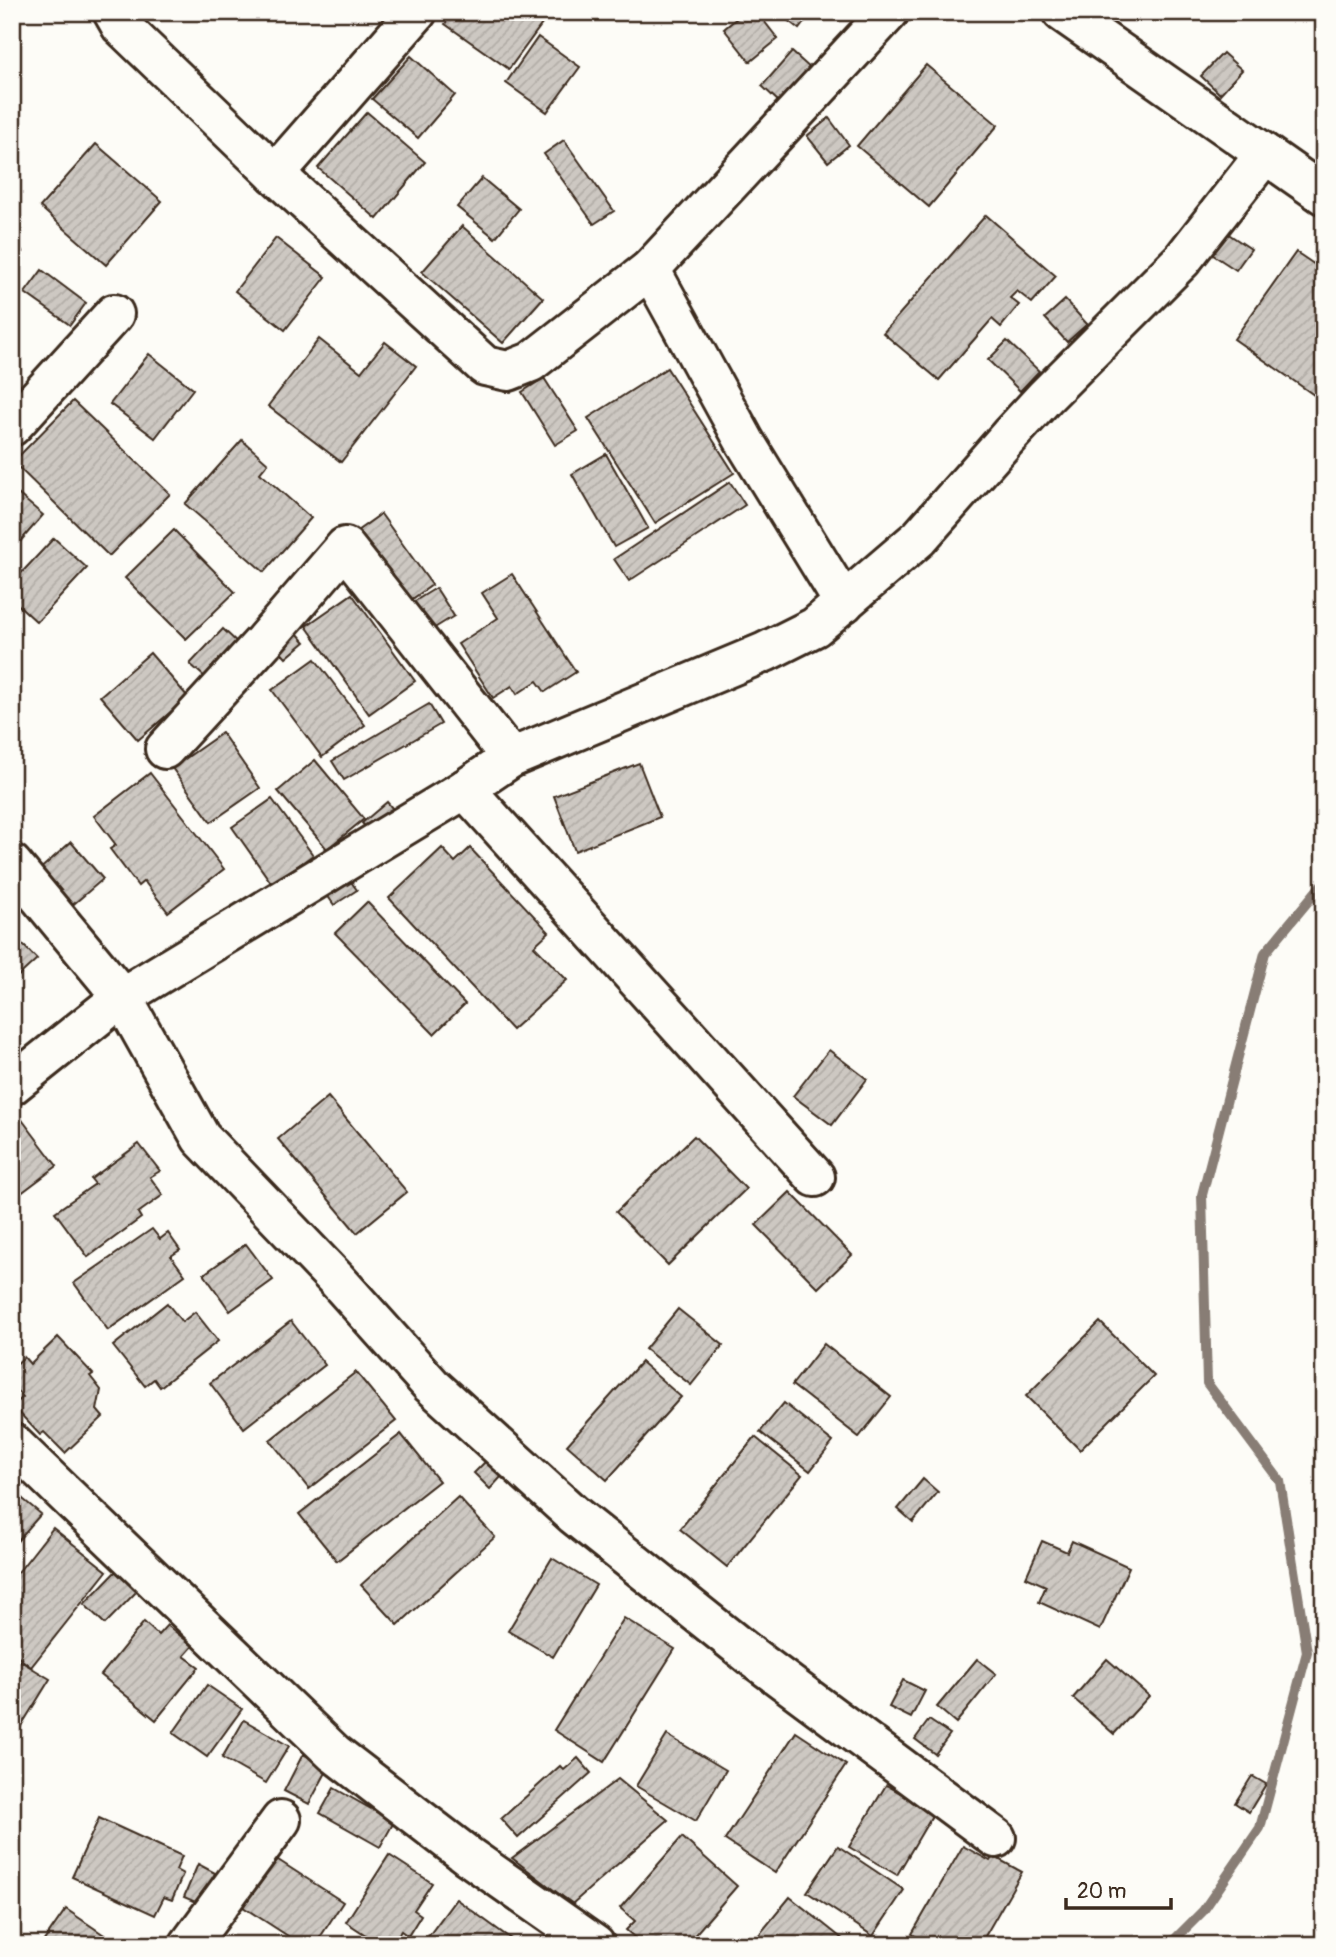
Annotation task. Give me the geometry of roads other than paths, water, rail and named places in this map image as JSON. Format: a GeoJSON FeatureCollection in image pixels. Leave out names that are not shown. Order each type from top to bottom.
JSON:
{"type":"FeatureCollection","features":[{"type":"Feature","properties":{"kind":"street"},"geometry":{"type":"LineString","coordinates":[[113,12],[121,26],[275,174],[485,366],[508,371],[531,362],[650,269],[889,12]]}},
{"type":"Feature","properties":{"kind":"street"},"geometry":{"type":"LineString","coordinates":[[275,174],[417,12]]}},
{"type":"Feature","properties":{"kind":"street"},"geometry":{"type":"LineString","coordinates":[[1062,12],[1324,195]]}},
{"type":"Feature","properties":{"kind":"street"},"geometry":{"type":"LineString","coordinates":[[12,1085],[122,997],[465,789],[511,758],[765,652],[814,627],[919,538],[1036,407],[1182,260],[1265,154]]}},
{"type":"Feature","properties":{"kind":"street"},"geometry":{"type":"LineString","coordinates":[[650,269],[745,442],[844,603]]}},
{"type":"Feature","properties":{"kind":"street"},"geometry":{"type":"LineString","coordinates":[[12,426],[114,314]]}},
{"type":"Feature","properties":{"kind":"street"},"geometry":{"type":"LineString","coordinates":[[165,749],[345,547],[511,758]]}},
{"type":"Feature","properties":{"kind":"street"},"geometry":{"type":"LineString","coordinates":[[465,789],[815,1177]]}},
{"type":"Feature","properties":{"kind":"street"},"geometry":{"type":"LineString","coordinates":[[12,864],[122,997],[201,1138],[337,1280],[430,1385],[575,1515],[720,1632],[996,1838]]}},
{"type":"Feature","properties":{"kind":"street"},"geometry":{"type":"LineString","coordinates":[[12,1443],[334,1753],[468,1856],[595,1945]]}},
{"type":"Feature","properties":{"kind":"street"},"geometry":{"type":"LineString","coordinates":[[189,1945],[281,1820]]}},
{"type":"Feature","properties":{"kind":"waterway"},"geometry":{"type":"LineString","coordinates":[[1169,1945],[1203,1911],[1260,1828],[1307,1652],[1280,1481],[1207,1383],[1202,1195],[1265,953],[1324,882]]}}]}
